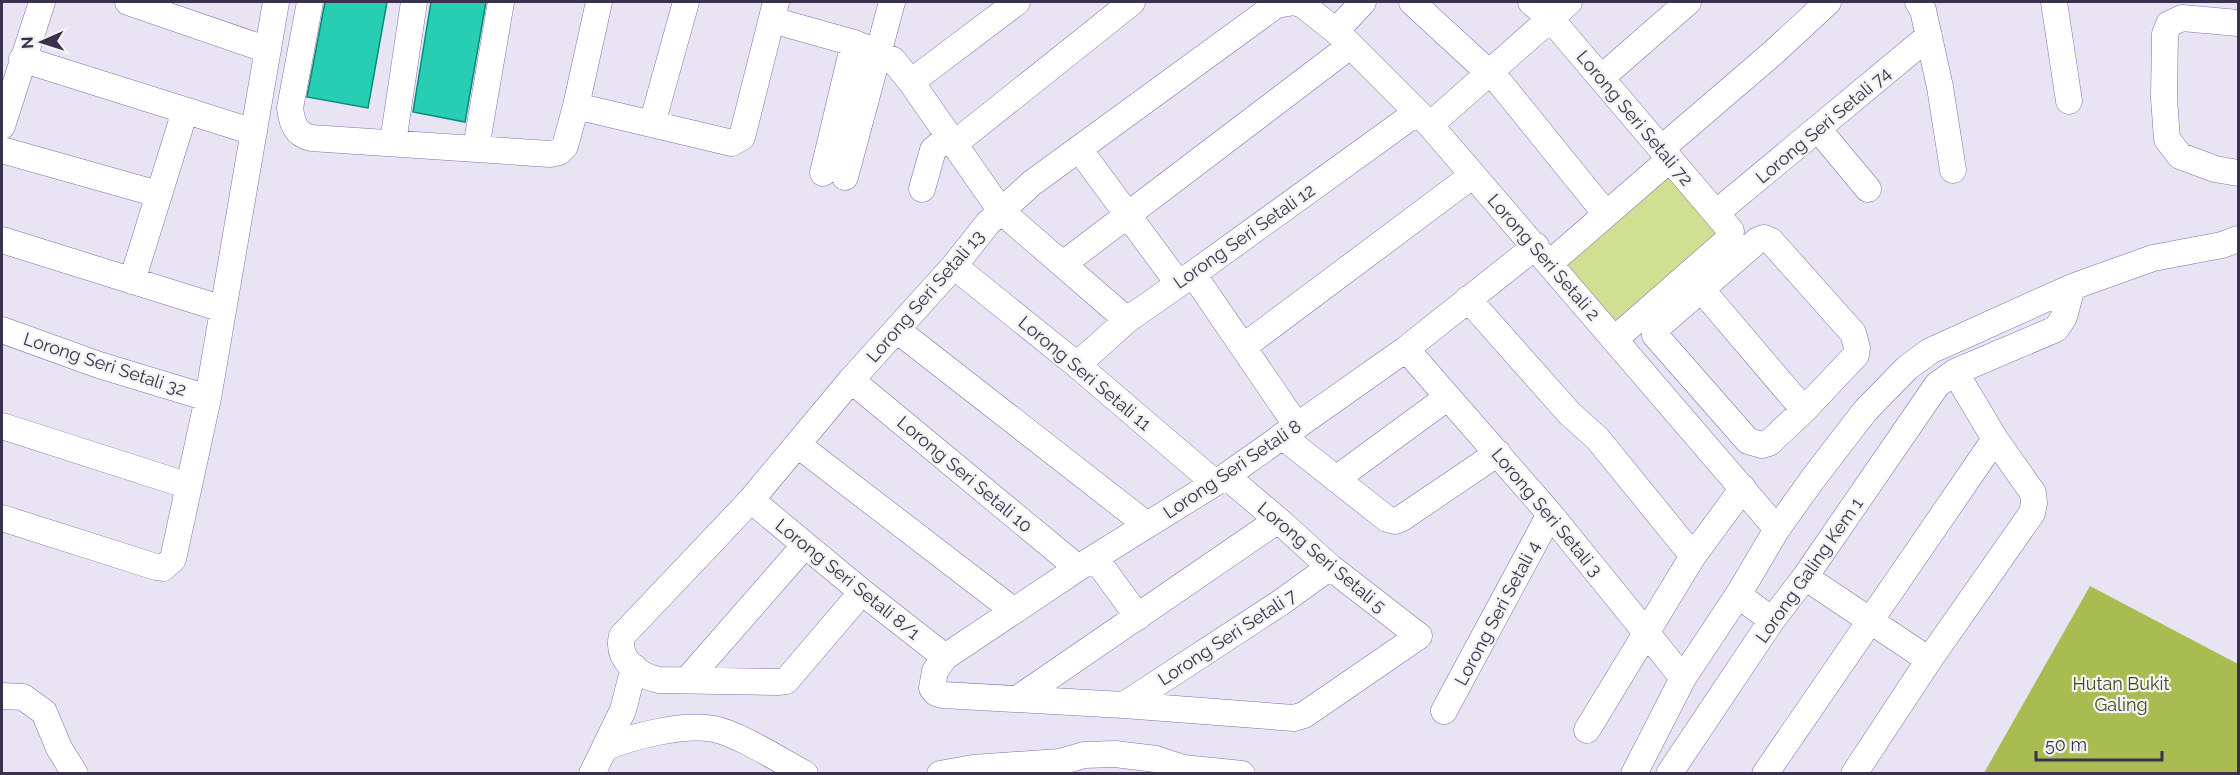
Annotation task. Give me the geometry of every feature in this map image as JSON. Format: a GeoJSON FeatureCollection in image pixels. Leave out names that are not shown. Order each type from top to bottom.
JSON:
{"type":"FeatureCollection","features":[{"type":"Feature","properties":{"kind":"street"},"geometry":{"type":"LineString","coordinates":[[2,126],[42,2]]}},
{"type":"Feature","properties":{"kind":"street"},"geometry":{"type":"LineString","coordinates":[[128,2],[268,50]]}},
{"type":"Feature","properties":{"kind":"street"},"geometry":{"type":"LineString","coordinates":[[2,518],[156,567],[170,564],[176,550],[208,398],[276,2]]}},
{"type":"Feature","properties":{"kind":"street"},"geometry":{"type":"LineString","coordinates":[[310,2],[290,99],[291,122],[302,135],[311,138],[550,154],[559,152],[565,146],[599,2]]}},
{"type":"Feature","properties":{"kind":"street"},"geometry":{"type":"LineString","coordinates":[[393,142],[414,2]]}},
{"type":"Feature","properties":{"kind":"street"},"geometry":{"type":"LineString","coordinates":[[477,148],[501,2]]}},
{"type":"Feature","properties":{"kind":"street"},"geometry":{"type":"LineString","coordinates":[[652,124],[686,2]]}},
{"type":"Feature","properties":{"kind":"street"},"geometry":{"type":"LineString","coordinates":[[854,43],[834,175],[878,52],[892,2]]}},
{"type":"Feature","properties":{"kind":"street"},"geometry":{"type":"LineString","coordinates":[[911,82],[1017,2]]}},
{"type":"Feature","properties":{"kind":"street"},"geometry":{"type":"LineString","coordinates":[[922,189],[933,150],[952,140],[1132,2]]}},
{"type":"Feature","properties":{"kind":"street","name":"Lorong Seri Setali 2"},"geometry":{"type":"LineString","coordinates":[[1295,2],[1303,5],[1343,39],[1423,119],[1543,255],[1777,529]]}},
{"type":"Feature","properties":{"kind":"street","name":"Lorong Seri Setali 13"},"geometry":{"type":"LineString","coordinates":[[592,774],[623,710],[628,662],[621,649],[622,636],[751,500],[851,380],[954,266],[988,223],[1032,183],[1276,5],[1295,2]]}},
{"type":"Feature","properties":{"kind":"street"},"geometry":{"type":"LineString","coordinates":[[1063,264],[1343,39],[1363,2]]}},
{"type":"Feature","properties":{"kind":"street"},"geometry":{"type":"LineString","coordinates":[[1412,2],[1490,71],[1605,214]]}},
{"type":"Feature","properties":{"kind":"street","name":"Lorong Seri Setali 72"},"geometry":{"type":"LineString","coordinates":[[1531,2],[1559,10],[1601,78],[1731,231],[1729,239],[1615,339]]}},
{"type":"Feature","properties":{"kind":"street"},"geometry":{"type":"LineString","coordinates":[[1601,78],[1688,2]]}},
{"type":"Feature","properties":{"kind":"street","name":"Lorong Seri Setali 8"},"geometry":{"type":"LineString","coordinates":[[945,657],[1086,563],[1220,479],[1406,349],[1468,299],[1543,255],[1605,214],[1741,81],[1828,2]]}},
{"type":"Feature","properties":{"kind":"street"},"geometry":{"type":"LineString","coordinates":[[1918,2],[1923,10],[1940,87],[1953,170]]}},
{"type":"Feature","properties":{"kind":"street"},"geometry":{"type":"LineString","coordinates":[[2054,2],[2069,101]]}},
{"type":"Feature","properties":{"kind":"street","name":"Lorong Seri Setali 12"},"geometry":{"type":"LineString","coordinates":[[1077,365],[1127,320],[1185,278],[1423,119],[1490,71],[1559,10]]}},
{"type":"Feature","properties":{"kind":"street"},"geometry":{"type":"LineString","coordinates":[[2238,23],[2177,10],[2165,34],[2164,98],[2167,140],[2180,156],[2227,171],[2238,184]]}},
{"type":"Feature","properties":{"kind":"street"},"geometry":{"type":"LineString","coordinates":[[576,106],[732,142],[742,137],[774,11],[893,60],[911,82],[1001,211],[1127,320]]}},
{"type":"Feature","properties":{"kind":"street","name":"Lorong Seri Setali 74"},"geometry":{"type":"LineString","coordinates":[[1716,213],[1929,36]]}},
{"type":"Feature","properties":{"kind":"street"},"geometry":{"type":"LineString","coordinates":[[22,59],[254,132]]}},
{"type":"Feature","properties":{"kind":"street"},"geometry":{"type":"LineString","coordinates":[[132,281],[185,111]]}},
{"type":"Feature","properties":{"kind":"street"},"geometry":{"type":"LineString","coordinates":[[1818,129],[1868,189]]}},
{"type":"Feature","properties":{"kind":"street"},"geometry":{"type":"LineString","coordinates":[[1079,148],[1127,214],[1243,347],[1290,431],[1336,479],[1387,519],[1395,521],[1402,518],[1498,453]]}},
{"type":"Feature","properties":{"kind":"street"},"geometry":{"type":"LineString","coordinates":[[2,150],[158,195]]}},
{"type":"Feature","properties":{"kind":"street"},"geometry":{"type":"LineString","coordinates":[[1243,347],[1473,175]]}},
{"type":"Feature","properties":{"kind":"street"},"geometry":{"type":"LineString","coordinates":[[2198,249],[2238,225]]}},
{"type":"Feature","properties":{"kind":"street"},"geometry":{"type":"LineString","coordinates":[[1764,238],[1771,241],[1853,333],[1857,348],[1856,355],[1804,410],[1769,443],[1762,445],[1748,441],[1688,372],[1655,335],[1656,330],[1758,240],[1764,238]]}},
{"type":"Feature","properties":{"kind":"street"},"geometry":{"type":"LineString","coordinates":[[1634,774],[1683,678],[1738,595],[1777,529],[1865,411],[1917,359],[2072,287],[2152,258],[2222,245],[2238,239]]}},
{"type":"Feature","properties":{"kind":"street"},"geometry":{"type":"LineString","coordinates":[[2,240],[224,309]]}},
{"type":"Feature","properties":{"kind":"street","name":"Lorong Seri Setali 11"},"geometry":{"type":"LineString","coordinates":[[954,266],[1220,479]]}},
{"type":"Feature","properties":{"kind":"street","name":"Lorong Galing Kem 1"},"geometry":{"type":"LineString","coordinates":[[1669,774],[1772,620],[1805,577],[1937,386],[1955,372],[2056,329],[2064,317],[2072,287]]}},
{"type":"Feature","properties":{"kind":"street"},"geometry":{"type":"LineString","coordinates":[[1701,289],[1804,410]]}},
{"type":"Feature","properties":{"kind":"street"},"geometry":{"type":"LineString","coordinates":[[1468,299],[1570,414],[1597,438],[1693,556]]}},
{"type":"Feature","properties":{"kind":"street","name":"Lorong Seri Setali 32"},"geometry":{"type":"LineString","coordinates":[[2,330],[99,365],[208,398]]}},
{"type":"Feature","properties":{"kind":"street"},"geometry":{"type":"LineString","coordinates":[[897,330],[1147,525]]}},
{"type":"Feature","properties":{"kind":"street","name":"Lorong Seri Setali 3"},"geometry":{"type":"LineString","coordinates":[[1406,349],[1550,514],[1683,678]]}},
{"type":"Feature","properties":{"kind":"street"},"geometry":{"type":"LineString","coordinates":[[1663,395],[1688,372]]}},
{"type":"Feature","properties":{"kind":"street"},"geometry":{"type":"LineString","coordinates":[[1854,774],[1929,660],[2032,513],[2033,493],[1995,439],[1955,372]]}},
{"type":"Feature","properties":{"kind":"street","name":"Lorong Seri Setali 10"},"geometry":{"type":"LineString","coordinates":[[851,380],[1086,563],[1138,617]]}},
{"type":"Feature","properties":{"kind":"street"},"geometry":{"type":"LineString","coordinates":[[1336,479],[1448,397]]}},
{"type":"Feature","properties":{"kind":"street"},"geometry":{"type":"LineString","coordinates":[[2,426],[189,486]]}},
{"type":"Feature","properties":{"kind":"street"},"geometry":{"type":"LineString","coordinates":[[1764,774],[1995,439]]}},
{"type":"Feature","properties":{"kind":"street"},"geometry":{"type":"LineString","coordinates":[[798,445],[1014,611]]}},
{"type":"Feature","properties":{"kind":"street","name":"Lorong Seri Setali 5"},"geometry":{"type":"LineString","coordinates":[[1124,705],[1294,718],[1304,715],[1419,636],[1330,567],[1278,520],[1220,479]]}},
{"type":"Feature","properties":{"kind":"street"},"geometry":{"type":"LineString","coordinates":[[1587,730],[1693,556],[1743,488]]}},
{"type":"Feature","properties":{"kind":"street","name":"Lorong Seri Setali 8/1"},"geometry":{"type":"LineString","coordinates":[[751,500],[945,657]]}},
{"type":"Feature","properties":{"kind":"street","name":"Lorong Seri Setali 4"},"geometry":{"type":"LineString","coordinates":[[1444,711],[1550,514]]}},
{"type":"Feature","properties":{"kind":"street"},"geometry":{"type":"LineString","coordinates":[[1017,699],[1278,520]]}},
{"type":"Feature","properties":{"kind":"street"},"geometry":{"type":"LineString","coordinates":[[687,681],[805,545]]}},
{"type":"Feature","properties":{"kind":"street","name":"Lorong Seri Setali 7"},"geometry":{"type":"LineString","coordinates":[[1124,705],[1280,603],[1330,567]]}},
{"type":"Feature","properties":{"kind":"street"},"geometry":{"type":"LineString","coordinates":[[1805,577],[1929,660]]}},
{"type":"Feature","properties":{"kind":"street"},"geometry":{"type":"LineString","coordinates":[[628,662],[642,675],[649,678],[687,681],[786,681],[862,592]]}},
{"type":"Feature","properties":{"kind":"street"},"geometry":{"type":"LineString","coordinates":[[1738,595],[1772,620]]}},
{"type":"Feature","properties":{"kind":"street"},"geometry":{"type":"LineString","coordinates":[[945,657],[935,671],[932,688],[936,693],[943,695],[1124,705]]}},
{"type":"Feature","properties":{"kind":"street"},"geometry":{"type":"LineString","coordinates":[[2,696],[23,697],[44,712],[59,748],[75,774]]}},
{"type":"Feature","properties":{"kind":"street"},"geometry":{"type":"LineString","coordinates":[[606,747],[645,734],[704,728],[731,735],[805,774]]}},
{"type":"Feature","properties":{"kind":"street"},"geometry":{"type":"LineString","coordinates":[[940,774],[973,768],[1057,768],[1084,755],[1115,754],[1156,759],[1183,768],[1242,774]]}},
{"type":"Feature","properties":{"kind":"green space"},"geometry":{"type":"Polygon","coordinates":[[[1668,169],[1725,235],[1620,337],[1563,258],[1668,169]]]}},
{"type":"Feature","properties":{"kind":"green space","name":"Hutan Bukit Galing"},"geometry":{"type":"Polygon","coordinates":[[[2090,586],[2238,664],[2238,773],[1984,773],[2090,586]]]}},
{"type":"Feature","properties":{"kind":"building"},"geometry":{"type":"Polygon","coordinates":[[[325,2],[387,2],[368,108],[307,97],[325,2]]]}},
{"type":"Feature","properties":{"kind":"building"},"geometry":{"type":"Polygon","coordinates":[[[431,2],[486,2],[465,122],[413,112],[431,2]]]}}]}
